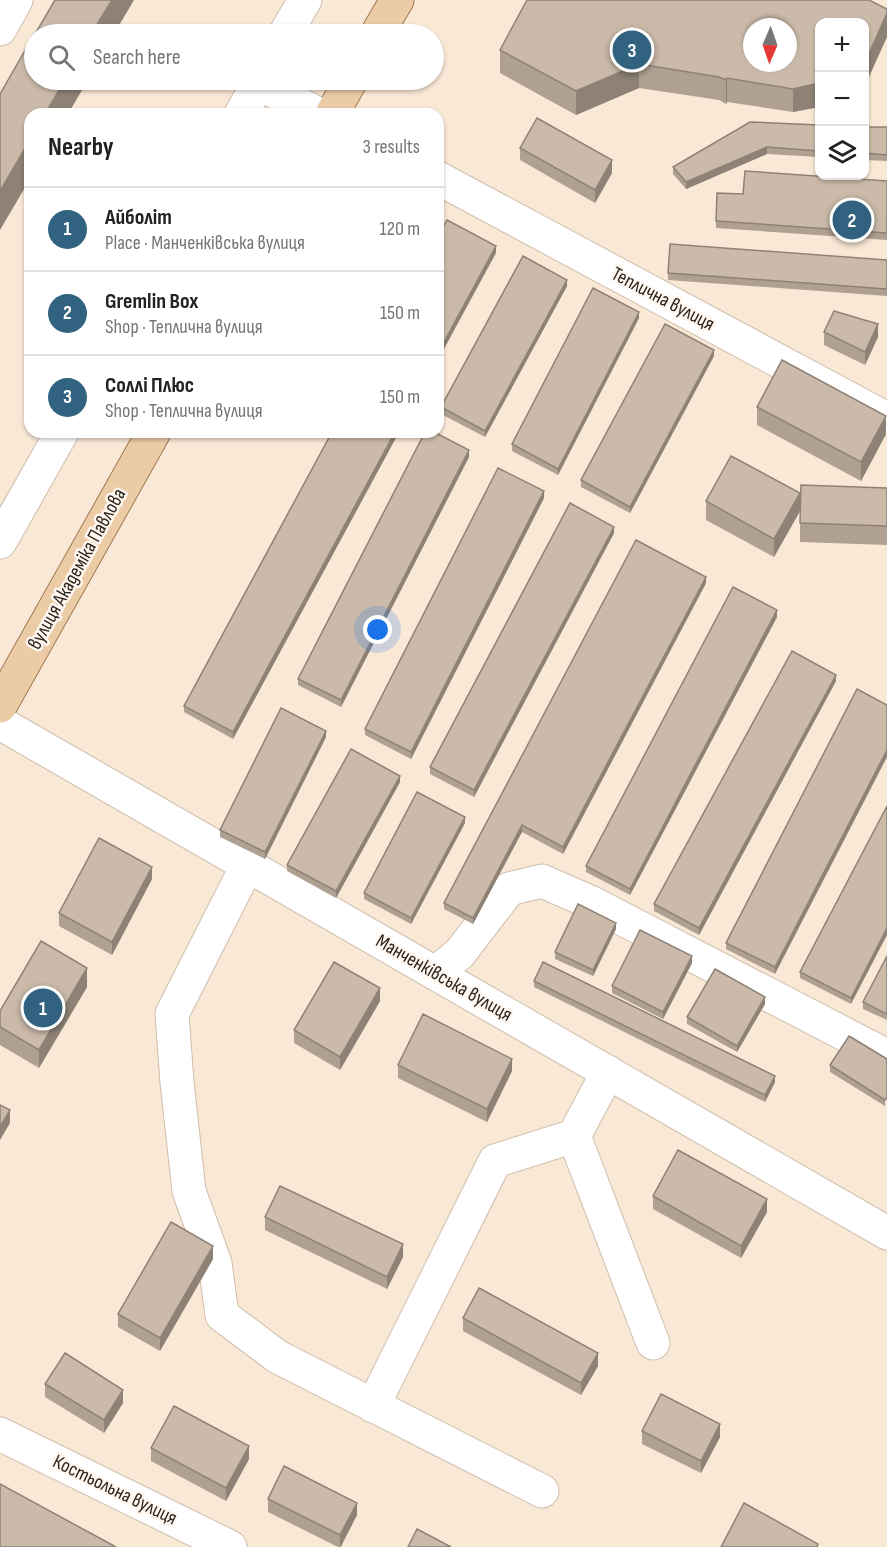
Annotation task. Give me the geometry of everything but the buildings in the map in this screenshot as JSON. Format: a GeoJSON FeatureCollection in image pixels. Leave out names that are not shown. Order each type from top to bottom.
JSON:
{"type":"FeatureCollection","features":[{"type":"Feature","properties":{"kind":"main road"},"geometry":{"type":"LineString","coordinates":[[383,24],[397,0]]}},
{"type":"Feature","properties":{"kind":"main road"},"geometry":{"type":"LineString","coordinates":[[335,108],[345,90]]}},
{"type":"Feature","properties":{"kind":"main road","name":"вулиця Академіка Павлова"},"geometry":{"type":"LineString","coordinates":[[0,706],[151,438]]}},
{"type":"Feature","properties":{"kind":"street"},"geometry":{"type":"LineString","coordinates":[[291,24],[305,0]]}},
{"type":"Feature","properties":{"kind":"street"},"geometry":{"type":"LineString","coordinates":[[244,108],[254,90]]}},
{"type":"Feature","properties":{"kind":"street"},"geometry":{"type":"LineString","coordinates":[[275,90],[307,108]]}},
{"type":"Feature","properties":{"kind":"street","name":"Теплична вулиця"},"geometry":{"type":"LineString","coordinates":[[444,181],[887,419]]}},
{"type":"Feature","properties":{"kind":"street"},"geometry":{"type":"LineString","coordinates":[[0,542],[59,438]]}},
{"type":"Feature","properties":{"kind":"street","name":"Манченківська вулиця"},"geometry":{"type":"LineString","coordinates":[[0,723],[887,1233]]}},
{"type":"Feature","properties":{"kind":"street"},"geometry":{"type":"LineString","coordinates":[[247,866],[172,1014],[189,1191],[215,1263],[222,1315],[278,1357],[542,1491]]}},
{"type":"Feature","properties":{"kind":"street"},"geometry":{"type":"LineString","coordinates":[[436,973],[460,953],[509,889],[542,881],[590,902],[887,1056]]}},
{"type":"Feature","properties":{"kind":"street"},"geometry":{"type":"LineString","coordinates":[[373,1406],[495,1161],[574,1136],[608,1072]]}},
{"type":"Feature","properties":{"kind":"street"},"geometry":{"type":"LineString","coordinates":[[574,1136],[653,1343]]}},
{"type":"Feature","properties":{"kind":"street","name":"Костьольна вулиця"},"geometry":{"type":"LineString","coordinates":[[0,1434],[230,1547]]}},
{"type":"Feature","properties":{"kind":"place","name":"Соллі Плюс"},"geometry":{"type":"Point","coordinates":[632,50]}},
{"type":"Feature","properties":{"kind":"place","name":"Gremlin Box"},"geometry":{"type":"Point","coordinates":[852,220]}},
{"type":"Feature","properties":{"kind":"place","name":"Айболіт"},"geometry":{"type":"Point","coordinates":[43,1008]}}]}
